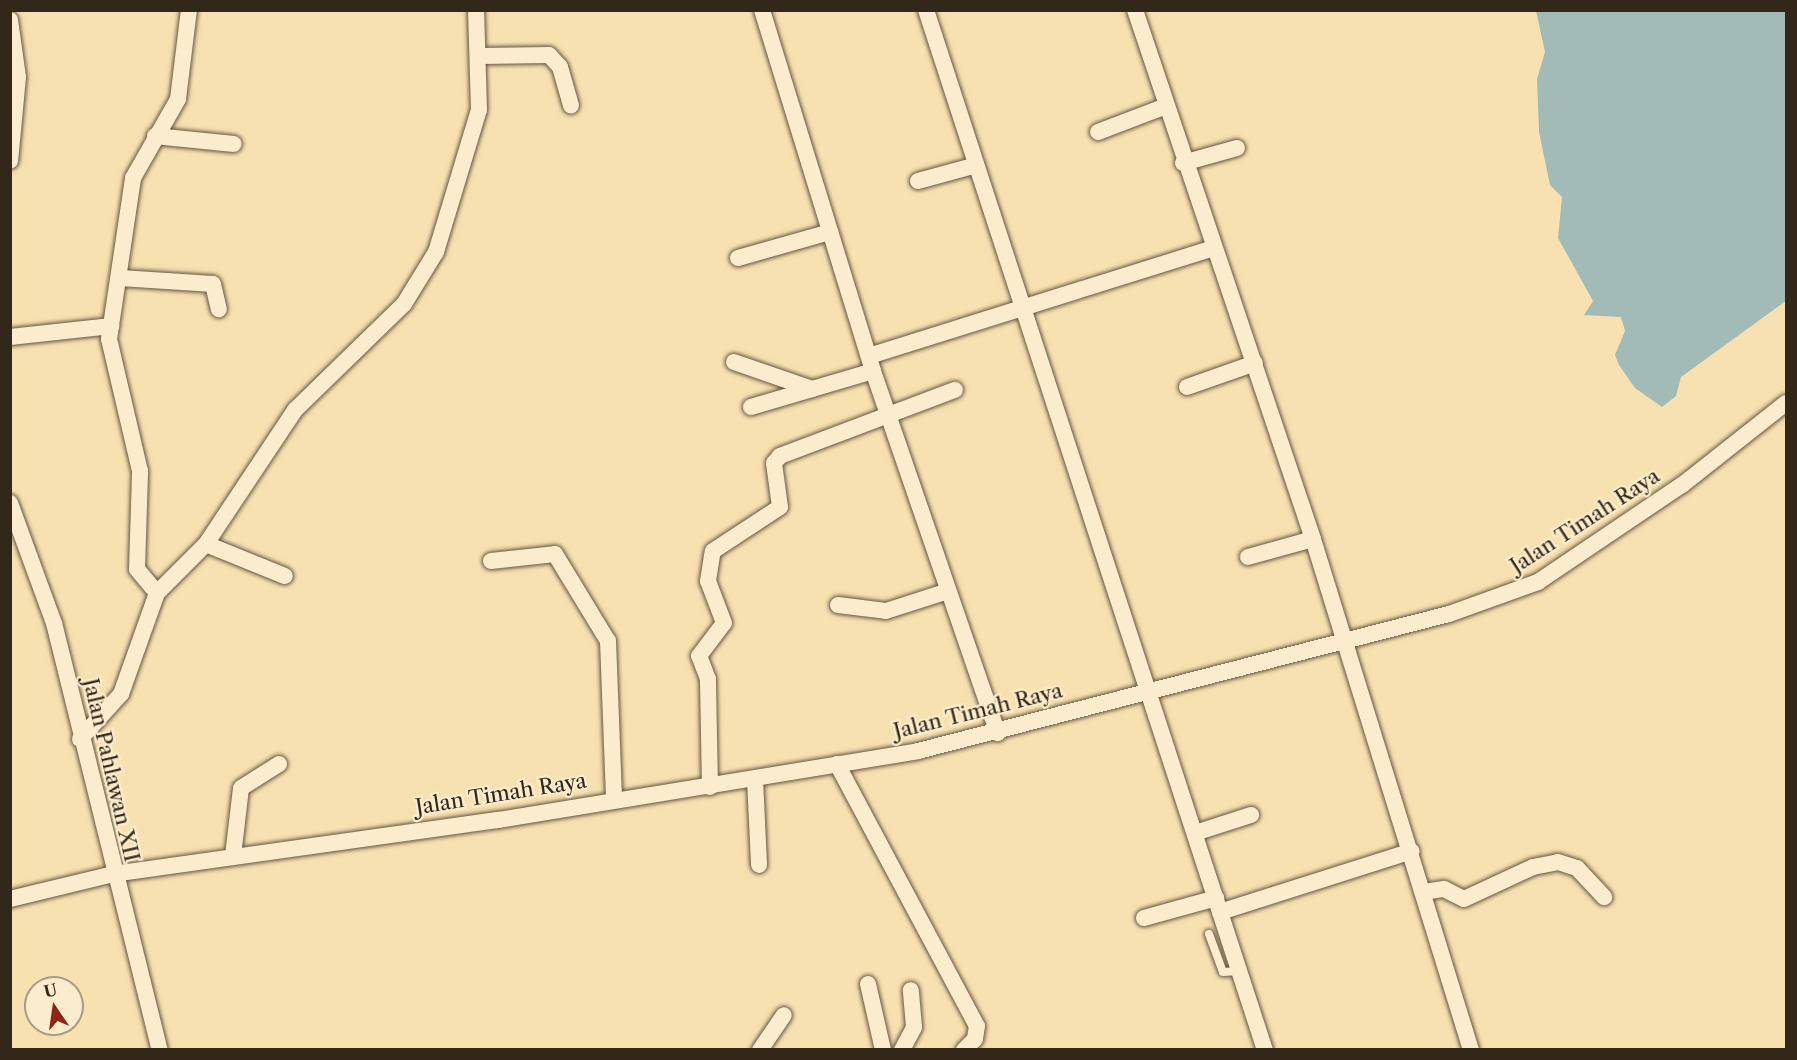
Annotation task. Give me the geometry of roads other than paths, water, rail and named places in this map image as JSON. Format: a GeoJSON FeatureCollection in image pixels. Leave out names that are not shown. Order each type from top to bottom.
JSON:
{"type":"FeatureCollection","features":[{"type":"Feature","properties":{"kind":"street"},"geometry":{"type":"LineString","coordinates":[[157,593],[137,569],[140,471],[111,326],[120,278],[133,178],[178,99],[189,10]]}},
{"type":"Feature","properties":{"kind":"street"},"geometry":{"type":"LineString","coordinates":[[80,738],[121,694],[157,593],[206,544],[295,410],[404,304],[436,252],[479,110],[480,56],[476,10]]}},
{"type":"Feature","properties":{"kind":"street"},"geometry":{"type":"LineString","coordinates":[[762,10],[887,413],[998,733]]}},
{"type":"Feature","properties":{"kind":"street"},"geometry":{"type":"LineString","coordinates":[[926,10],[973,166],[1265,1050]]}},
{"type":"Feature","properties":{"kind":"street"},"geometry":{"type":"LineString","coordinates":[[1135,10],[1183,163],[1255,363],[1313,539],[1412,850],[1472,1050]]}},
{"type":"Feature","properties":{"kind":"street"},"geometry":{"type":"LineString","coordinates":[[10,20],[18,77],[10,161]]}},
{"type":"Feature","properties":{"kind":"street"},"geometry":{"type":"LineString","coordinates":[[480,56],[549,55],[560,67],[571,105]]}},
{"type":"Feature","properties":{"kind":"street"},"geometry":{"type":"LineString","coordinates":[[1098,132],[1166,106]]}},
{"type":"Feature","properties":{"kind":"street"},"geometry":{"type":"LineString","coordinates":[[155,136],[234,144]]}},
{"type":"Feature","properties":{"kind":"street"},"geometry":{"type":"LineString","coordinates":[[1183,163],[1237,148]]}},
{"type":"Feature","properties":{"kind":"street"},"geometry":{"type":"LineString","coordinates":[[918,181],[973,166]]}},
{"type":"Feature","properties":{"kind":"street"},"geometry":{"type":"LineString","coordinates":[[738,258],[830,232]]}},
{"type":"Feature","properties":{"kind":"street"},"geometry":{"type":"LineString","coordinates":[[751,407],[812,388],[871,363],[1214,248]]}},
{"type":"Feature","properties":{"kind":"street"},"geometry":{"type":"LineString","coordinates":[[120,278],[213,284],[219,309]]}},
{"type":"Feature","properties":{"kind":"street"},"geometry":{"type":"LineString","coordinates":[[10,337],[111,326]]}},
{"type":"Feature","properties":{"kind":"street"},"geometry":{"type":"LineString","coordinates":[[734,362],[812,388]]}},
{"type":"Feature","properties":{"kind":"street"},"geometry":{"type":"LineString","coordinates":[[1187,387],[1255,363]]}},
{"type":"Feature","properties":{"kind":"street"},"geometry":{"type":"LineString","coordinates":[[710,787],[708,679],[699,656],[724,623],[708,581],[713,551],[780,507],[777,458],[887,413],[955,390]]}},
{"type":"Feature","properties":{"kind":"street","name":"Jalan Timah Raya"},"geometry":{"type":"LineString","coordinates":[[10,899],[113,874],[614,799],[710,787],[998,733],[1146,689],[1344,638],[1449,614],[1538,582],[1682,485],[1786,403]]}},
{"type":"Feature","properties":{"kind":"street","name":"Jalan Pahlawan XII"},"geometry":{"type":"LineString","coordinates":[[10,503],[54,623],[113,874],[160,1050]]}},
{"type":"Feature","properties":{"kind":"street"},"geometry":{"type":"LineString","coordinates":[[1248,556],[1313,539]]}},
{"type":"Feature","properties":{"kind":"street"},"geometry":{"type":"LineString","coordinates":[[206,544],[285,576]]}},
{"type":"Feature","properties":{"kind":"street"},"geometry":{"type":"LineString","coordinates":[[491,561],[555,554],[608,641],[614,799]]}},
{"type":"Feature","properties":{"kind":"street"},"geometry":{"type":"LineString","coordinates":[[838,605],[886,611],[948,591]]}},
{"type":"Feature","properties":{"kind":"street"},"geometry":{"type":"LineString","coordinates":[[233,856],[241,788],[279,764]]}},
{"type":"Feature","properties":{"kind":"street"},"geometry":{"type":"LineString","coordinates":[[837,764],[976,1023],[976,1036],[964,1050]]}},
{"type":"Feature","properties":{"kind":"street"},"geometry":{"type":"LineString","coordinates":[[755,779],[759,865]]}},
{"type":"Feature","properties":{"kind":"street"},"geometry":{"type":"LineString","coordinates":[[1195,833],[1251,815]]}},
{"type":"Feature","properties":{"kind":"street"},"geometry":{"type":"LineString","coordinates":[[1144,918],[1218,905],[1412,850]]}},
{"type":"Feature","properties":{"kind":"street"},"geometry":{"type":"LineString","coordinates":[[1424,892],[1444,889],[1464,899],[1533,867],[1558,862],[1577,868],[1604,897]]}},
{"type":"Feature","properties":{"kind":"street"},"geometry":{"type":"LineString","coordinates":[[868,984],[883,1050]]}},
{"type":"Feature","properties":{"kind":"street"},"geometry":{"type":"LineString","coordinates":[[902,1050],[914,1027],[911,990]]}},
{"type":"Feature","properties":{"kind":"street"},"geometry":{"type":"LineString","coordinates":[[760,1050],[784,1015]]}},
{"type":"Feature","properties":{"kind":"lane"},"geometry":{"type":"LineString","coordinates":[[1209,934],[1222,972],[1240,971]]}},
{"type":"Feature","properties":{"kind":"water"},"geometry":{"type":"Polygon","coordinates":[[[1536,11],[1786,11],[1786,301],[1681,377],[1676,396],[1662,407],[1635,388],[1619,365],[1615,355],[1625,331],[1621,317],[1584,315],[1593,301],[1558,238],[1562,197],[1550,185],[1539,132],[1537,79],[1545,52],[1536,11]]]}}]}
